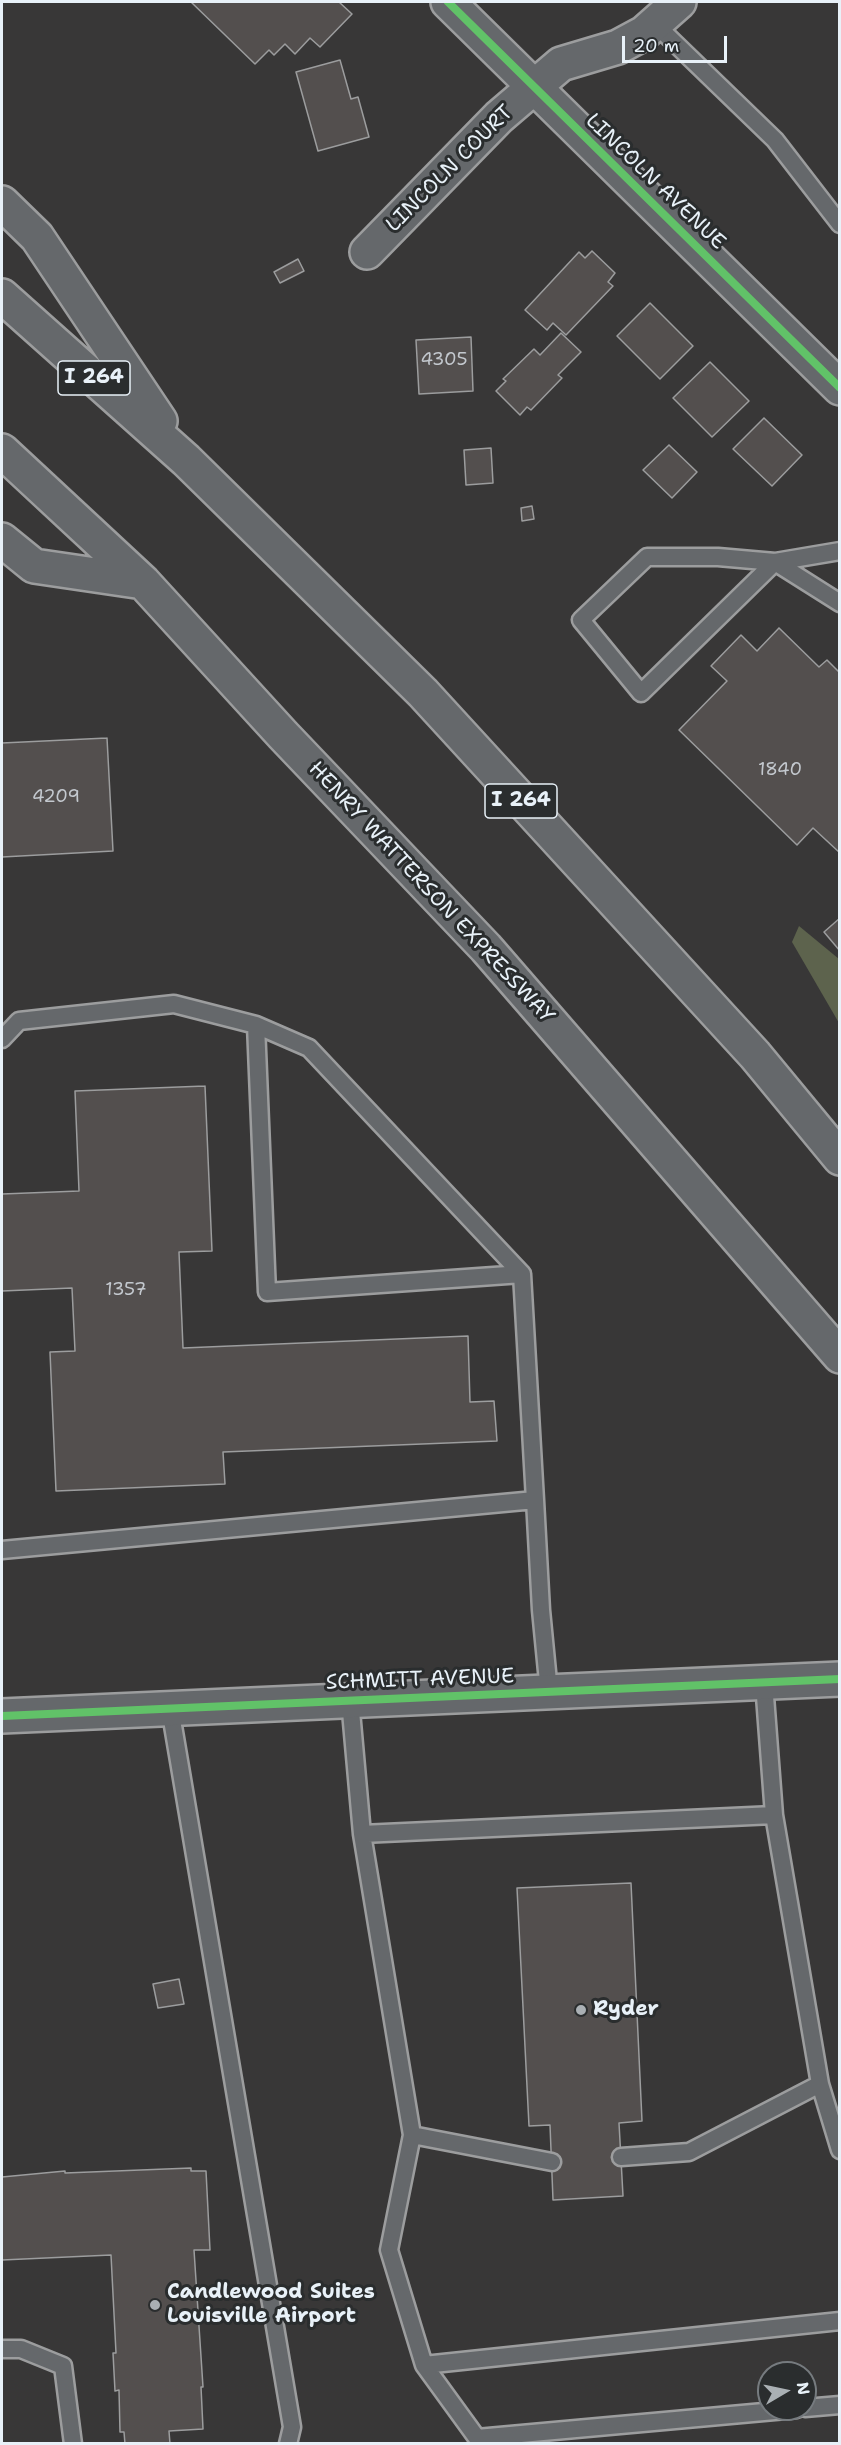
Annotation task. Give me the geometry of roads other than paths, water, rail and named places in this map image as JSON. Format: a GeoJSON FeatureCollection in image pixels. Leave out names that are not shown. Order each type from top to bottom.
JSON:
{"type":"FeatureCollection","features":[{"type":"Feature","properties":{"kind":"main road","name":"LINCOLN AVENUE"},"geometry":{"type":"LineString","coordinates":[[448,2],[840,388]]}},
{"type":"Feature","properties":{"kind":"main road","name":"LINCOLN COURT"},"geometry":{"type":"LineString","coordinates":[[367,252],[499,117],[561,64],[618,47],[654,23],[679,2]]}},
{"type":"Feature","properties":{"kind":"main road"},"geometry":{"type":"LineString","coordinates":[[2,203],[37,237],[186,460]]}},
{"type":"Feature","properties":{"kind":"main road","name":"I 264"},"geometry":{"type":"LineString","coordinates":[[2,296],[186,460],[423,693],[755,1055],[840,1158]]}},
{"type":"Feature","properties":{"kind":"main road","name":"HENRY WATTERSON EXPRESSWAY"},"geometry":{"type":"LineString","coordinates":[[2,451],[143,582],[486,948],[840,1356]]}},
{"type":"Feature","properties":{"kind":"main road"},"geometry":{"type":"LineString","coordinates":[[2,540],[34,566],[143,582]]}},
{"type":"Feature","properties":{"kind":"main road","name":"SCHMITT AVENUE"},"geometry":{"type":"LineString","coordinates":[[2,1716],[840,1679]]}},
{"type":"Feature","properties":{"kind":"lane"},"geometry":{"type":"LineString","coordinates":[[654,23],[774,140],[840,224]]}},
{"type":"Feature","properties":{"kind":"lane"},"geometry":{"type":"LineString","coordinates":[[775,562],[641,693],[581,620],[647,557],[718,557],[775,562],[840,551]]}},
{"type":"Feature","properties":{"kind":"lane"},"geometry":{"type":"LineString","coordinates":[[775,562],[840,603]]}},
{"type":"Feature","properties":{"kind":"lane"},"geometry":{"type":"LineString","coordinates":[[2,1039],[19,1021],[174,1004],[256,1025],[309,1048],[522,1274],[541,1610],[549,1692]]}},
{"type":"Feature","properties":{"kind":"lane"},"geometry":{"type":"LineString","coordinates":[[256,1025],[267,1292],[522,1274]]}},
{"type":"Feature","properties":{"kind":"lane"},"geometry":{"type":"LineString","coordinates":[[2,1550],[535,1500]]}},
{"type":"Feature","properties":{"kind":"lane"},"geometry":{"type":"LineString","coordinates":[[764,1683],[774,1815],[820,2084],[840,2150]]}},
{"type":"Feature","properties":{"kind":"lane"},"geometry":{"type":"LineString","coordinates":[[350,1701],[362,1834],[412,2135],[389,2250],[424,2365],[477,2438],[757,2413]]}},
{"type":"Feature","properties":{"kind":"lane"},"geometry":{"type":"LineString","coordinates":[[170,1708],[292,2427],[288,2444]]}},
{"type":"Feature","properties":{"kind":"lane"},"geometry":{"type":"LineString","coordinates":[[362,1834],[774,1815]]}},
{"type":"Feature","properties":{"kind":"lane"},"geometry":{"type":"LineString","coordinates":[[621,2157],[689,2152],[820,2084]]}},
{"type":"Feature","properties":{"kind":"lane"},"geometry":{"type":"LineString","coordinates":[[412,2135],[552,2162]]}},
{"type":"Feature","properties":{"kind":"lane"},"geometry":{"type":"LineString","coordinates":[[424,2365],[840,2321]]}},
{"type":"Feature","properties":{"kind":"lane"},"geometry":{"type":"LineString","coordinates":[[2,2349],[21,2349],[63,2366],[73,2444]]}},
{"type":"Feature","properties":{"kind":"lane"},"geometry":{"type":"LineString","coordinates":[[817,2407],[840,2405]]}},
{"type":"Feature","properties":{"kind":"place","name":"Ryder"},"geometry":{"type":"Point","coordinates":[581,2010]}},
{"type":"Feature","properties":{"kind":"place","name":"Candlewood Suites Louisville Airport"},"geometry":{"type":"Point","coordinates":[155,2305]}}]}
